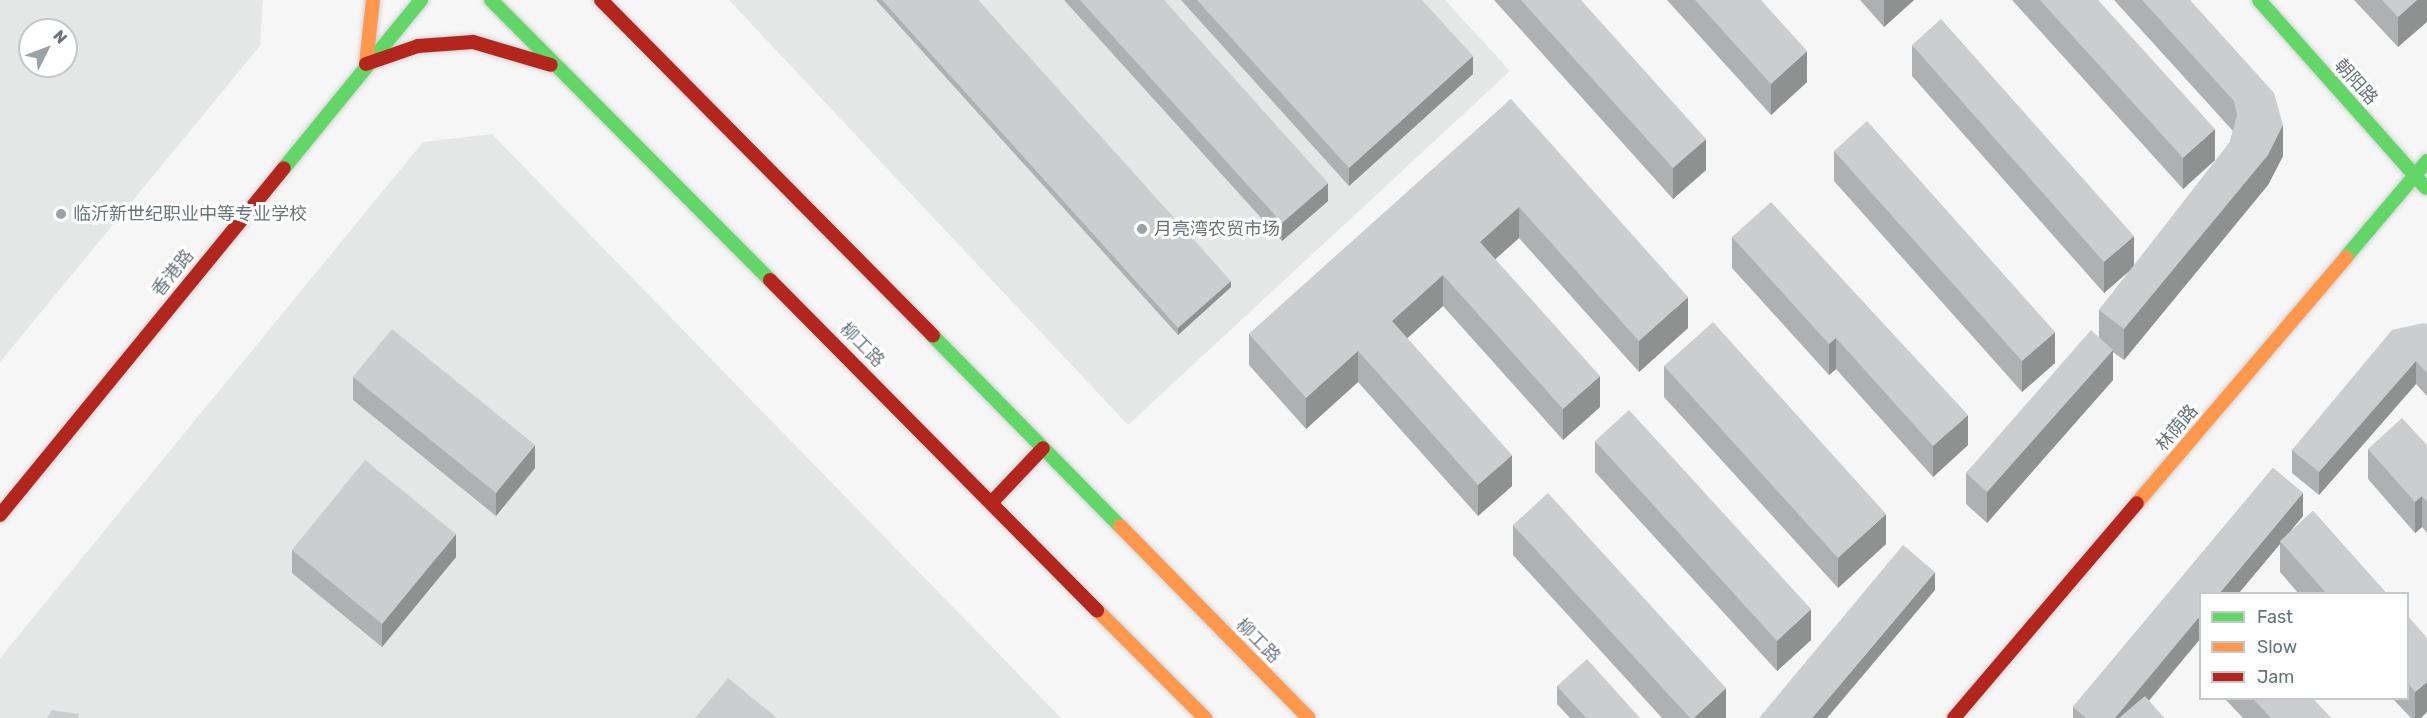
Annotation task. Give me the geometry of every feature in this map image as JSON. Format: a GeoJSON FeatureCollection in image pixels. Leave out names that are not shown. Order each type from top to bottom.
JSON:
{"type":"FeatureCollection","features":[{"type":"Feature","properties":{"kind":"main road"},"geometry":{"type":"LineString","coordinates":[[373,0],[366,63],[418,46],[473,42],[526,54],[575,80]]}},
{"type":"Feature","properties":{"kind":"main road","name":"香港路"},"geometry":{"type":"LineString","coordinates":[[0,515],[366,63],[421,0]]}},
{"type":"Feature","properties":{"kind":"main road","name":"柳工路"},"geometry":{"type":"LineString","coordinates":[[491,0],[575,80],[1205,718]]}},
{"type":"Feature","properties":{"kind":"main road","name":"朝阳路"},"geometry":{"type":"LineString","coordinates":[[2259,0],[2427,189]]}},
{"type":"Feature","properties":{"kind":"main road","name":"柳工路"},"geometry":{"type":"LineString","coordinates":[[603,2],[1309,718]]}},
{"type":"Feature","properties":{"kind":"main road","name":"林荫路"},"geometry":{"type":"LineString","coordinates":[[1954,718],[2427,161]]}},
{"type":"Feature","properties":{"kind":"main road"},"geometry":{"type":"LineString","coordinates":[[992,502],[1043,448]]}},
{"type":"Feature","properties":{"kind":"shaded area","name":"临沂新世纪职业中等专业学校"},"geometry":{"type":"Polygon","coordinates":[[[0,0],[263,0],[260,46],[0,362],[0,0]]]}},
{"type":"Feature","properties":{"kind":"shaded area","name":"月亮湾农贸市场"},"geometry":{"type":"Polygon","coordinates":[[[729,0],[1445,0],[1510,71],[1128,425],[729,0]]]}},
{"type":"Feature","properties":{"kind":"shaded area"},"geometry":{"type":"Polygon","coordinates":[[[492,134],[1061,718],[0,718],[0,658],[423,142],[492,134]]]}},
{"type":"Feature","properties":{"kind":"building"},"geometry":{"type":"Polygon","coordinates":[[[882,0],[978,0],[1231,281],[1178,328],[882,0]]]}},
{"type":"Feature","properties":{"kind":"building"},"geometry":{"type":"Polygon","coordinates":[[[1080,0],[1164,0],[1328,183],[1282,223],[1080,0]]]}},
{"type":"Feature","properties":{"kind":"building"},"geometry":{"type":"Polygon","coordinates":[[[1197,0],[1422,0],[1473,56],[1349,168],[1197,0]]]}},
{"type":"Feature","properties":{"kind":"building"},"geometry":{"type":"Polygon","coordinates":[[[1521,0],[1581,0],[1706,139],[1673,168],[1521,0]]]}},
{"type":"Feature","properties":{"kind":"building"},"geometry":{"type":"Polygon","coordinates":[[[1695,0],[1761,0],[1807,51],[1771,84],[1695,0]]]}},
{"type":"Feature","properties":{"kind":"building"},"geometry":{"type":"Polygon","coordinates":[[[2040,0],[2098,0],[2215,129],[2183,158],[2040,0]]]}},
{"type":"Feature","properties":{"kind":"building"},"geometry":{"type":"Polygon","coordinates":[[[2142,0],[2190,0],[2274,93],[2283,125],[2268,155],[2124,329],[2099,310],[2230,142],[2237,115],[2234,101],[2142,0]]]}},
{"type":"Feature","properties":{"kind":"building"},"geometry":{"type":"Polygon","coordinates":[[[2382,0],[2417,0],[2398,17],[2382,0]]]}},
{"type":"Feature","properties":{"kind":"building"},"geometry":{"type":"Polygon","coordinates":[[[1941,19],[2134,236],[2104,262],[1912,45],[1941,19]]]}},
{"type":"Feature","properties":{"kind":"building"},"geometry":{"type":"Polygon","coordinates":[[[1511,99],[1688,297],[1639,341],[1519,207],[1480,242],[1600,376],[1563,409],[1443,275],[1392,321],[1512,455],[1478,485],[1358,351],[1306,398],[1249,334],[1511,99]]]}},
{"type":"Feature","properties":{"kind":"building"},"geometry":{"type":"Polygon","coordinates":[[[1867,121],[2055,332],[2022,361],[1834,151],[1867,121]]]}},
{"type":"Feature","properties":{"kind":"building"},"geometry":{"type":"Polygon","coordinates":[[[1771,202],[1968,415],[1933,446],[1836,338],[1829,344],[1732,237],[1771,202]]]}},
{"type":"Feature","properties":{"kind":"building"},"geometry":{"type":"Polygon","coordinates":[[[1713,322],[1886,514],[1838,558],[1664,366],[1713,322]]]}},
{"type":"Feature","properties":{"kind":"building"},"geometry":{"type":"Polygon","coordinates":[[[2427,324],[2427,373],[2416,361],[2319,472],[2292,450],[2392,330],[2427,324]]]}},
{"type":"Feature","properties":{"kind":"building"},"geometry":{"type":"Polygon","coordinates":[[[392,329],[535,445],[496,493],[353,377],[392,329]]]}},
{"type":"Feature","properties":{"kind":"building"},"geometry":{"type":"Polygon","coordinates":[[[2091,330],[2113,350],[1987,492],[1966,473],[2091,330]]]}},
{"type":"Feature","properties":{"kind":"building"},"geometry":{"type":"Polygon","coordinates":[[[1629,410],[1811,609],[1777,641],[1595,441],[1629,410]]]}},
{"type":"Feature","properties":{"kind":"building"},"geometry":{"type":"Polygon","coordinates":[[[2402,418],[2427,445],[2427,502],[2422,496],[2415,502],[2368,449],[2402,418]]]}},
{"type":"Feature","properties":{"kind":"building"},"geometry":{"type":"Polygon","coordinates":[[[365,460],[456,534],[382,624],[292,550],[365,460]]]}},
{"type":"Feature","properties":{"kind":"building"},"geometry":{"type":"Polygon","coordinates":[[[2273,468],[2303,493],[2221,592],[2199,592],[2199,617],[2115,718],[2086,718],[2073,707],[2273,468]]]}},
{"type":"Feature","properties":{"kind":"building"},"geometry":{"type":"Polygon","coordinates":[[[1548,493],[1726,688],[1694,718],[1690,718],[1513,525],[1548,493]]]}},
{"type":"Feature","properties":{"kind":"building"},"geometry":{"type":"Polygon","coordinates":[[[2313,511],[2385,592],[2325,592],[2280,541],[2313,511]]]}},
{"type":"Feature","properties":{"kind":"building"},"geometry":{"type":"Polygon","coordinates":[[[1903,545],[1935,572],[1812,718],[1759,718],[1903,545]]]}},
{"type":"Feature","properties":{"kind":"building"},"geometry":{"type":"Polygon","coordinates":[[[2409,617],[2427,638],[2427,682],[2415,692],[2409,684],[2409,617]]]}},
{"type":"Feature","properties":{"kind":"building"},"geometry":{"type":"Polygon","coordinates":[[[1587,659],[1640,718],[1586,718],[1557,686],[1587,659]]]}},
{"type":"Feature","properties":{"kind":"building"},"geometry":{"type":"Polygon","coordinates":[[[728,678],[777,718],[695,718],[728,678]]]}},
{"type":"Feature","properties":{"kind":"building"},"geometry":{"type":"Polygon","coordinates":[[[2145,696],[2164,718],[2119,718],[2145,696]]]}},
{"type":"Feature","properties":{"kind":"building"},"geometry":{"type":"Polygon","coordinates":[[[2254,700],[2314,700],[2331,718],[2271,718],[2254,700]]]}},
{"type":"Feature","properties":{"kind":"building"},"geometry":{"type":"Polygon","coordinates":[[[52,710],[78,714],[79,718],[47,718],[52,710]]]}},
{"type":"Feature","properties":{"kind":"traffic: fast"},"geometry":{"type":"LineString","coordinates":[[284,168],[421,0]]}},
{"type":"Feature","properties":{"kind":"traffic: fast"},"geometry":{"type":"LineString","coordinates":[[491,0],[770,280]]}},
{"type":"Feature","properties":{"kind":"traffic: fast"},"geometry":{"type":"LineString","coordinates":[[2259,0],[2426,188]]}},
{"type":"Feature","properties":{"kind":"traffic: fast"},"geometry":{"type":"LineString","coordinates":[[2346,257],[2427,161]]}},
{"type":"Feature","properties":{"kind":"traffic: fast"},"geometry":{"type":"LineString","coordinates":[[933,336],[1120,526]]}},
{"type":"Feature","properties":{"kind":"traffic: slow"},"geometry":{"type":"LineString","coordinates":[[366,64],[373,0]]}},
{"type":"Feature","properties":{"kind":"traffic: slow"},"geometry":{"type":"LineString","coordinates":[[2137,503],[2346,257]]}},
{"type":"Feature","properties":{"kind":"traffic: slow"},"geometry":{"type":"LineString","coordinates":[[1120,526],[1309,718]]}},
{"type":"Feature","properties":{"kind":"traffic: slow"},"geometry":{"type":"LineString","coordinates":[[1097,610],[1205,718]]}},
{"type":"Feature","properties":{"kind":"traffic: jam"},"geometry":{"type":"LineString","coordinates":[[601,0],[933,336]]}},
{"type":"Feature","properties":{"kind":"traffic: jam"},"geometry":{"type":"LineString","coordinates":[[366,64],[418,46],[473,42],[551,65]]}},
{"type":"Feature","properties":{"kind":"traffic: jam"},"geometry":{"type":"LineString","coordinates":[[0,515],[284,168]]}},
{"type":"Feature","properties":{"kind":"traffic: jam"},"geometry":{"type":"LineString","coordinates":[[770,280],[1097,610]]}},
{"type":"Feature","properties":{"kind":"traffic: jam"},"geometry":{"type":"LineString","coordinates":[[992,502],[1043,448]]}},
{"type":"Feature","properties":{"kind":"traffic: jam"},"geometry":{"type":"LineString","coordinates":[[1954,718],[2137,503]]}},
{"type":"Feature","properties":{"kind":"place","name":"临沂新世纪职业中等专业学校"},"geometry":{"type":"Point","coordinates":[61,214]}},
{"type":"Feature","properties":{"kind":"place","name":"月亮湾农贸市场"},"geometry":{"type":"Point","coordinates":[1142,229]}}]}
